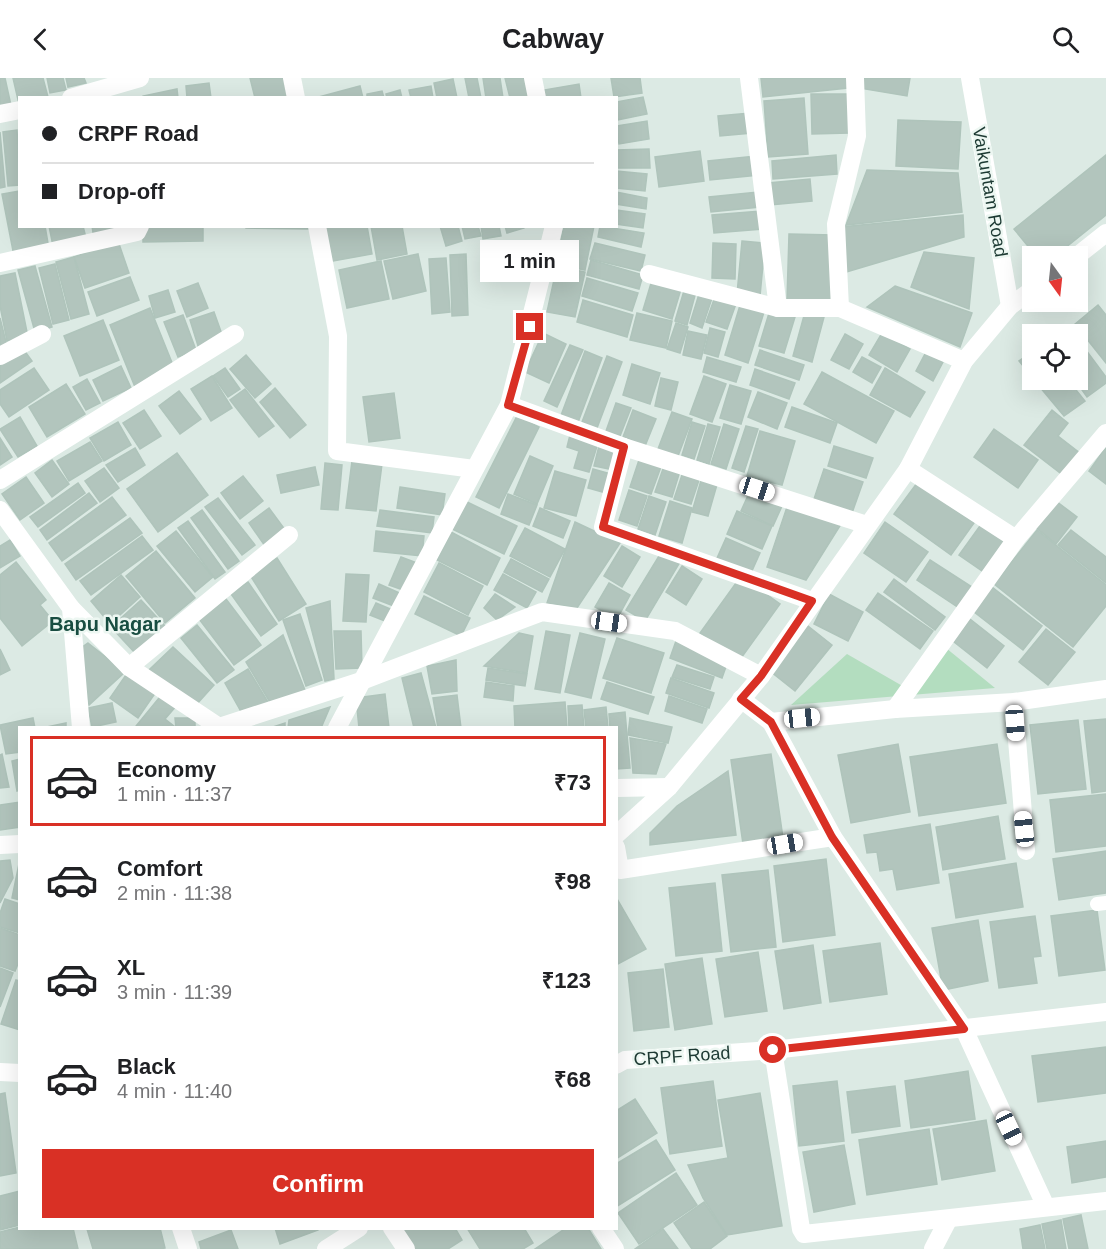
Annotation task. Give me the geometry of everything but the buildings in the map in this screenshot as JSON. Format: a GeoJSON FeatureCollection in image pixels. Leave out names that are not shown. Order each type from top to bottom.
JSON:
{"type":"FeatureCollection","features":[{"type":"Feature","properties":{"kind":"street"},"geometry":{"type":"LineString","coordinates":[[292,78],[296,96]]}},
{"type":"Feature","properties":{"kind":"street"},"geometry":{"type":"LineString","coordinates":[[533,78],[537,96]]}},
{"type":"Feature","properties":{"kind":"street"},"geometry":{"type":"LineString","coordinates":[[749,78],[778,308]]}},
{"type":"Feature","properties":{"kind":"street"},"geometry":{"type":"LineString","coordinates":[[840,308],[836,224],[857,136],[855,78]]}},
{"type":"Feature","properties":{"kind":"street","name":"Vaikuntam Road"},"geometry":{"type":"LineString","coordinates":[[970,78],[1010,306]]}},
{"type":"Feature","properties":{"kind":"street"},"geometry":{"type":"LineString","coordinates":[[80,96],[136,83]]}},
{"type":"Feature","properties":{"kind":"street"},"geometry":{"type":"LineString","coordinates":[[0,114],[18,110]]}},
{"type":"Feature","properties":{"kind":"street"},"geometry":{"type":"LineString","coordinates":[[0,263],[137,232],[139,228]]}},
{"type":"Feature","properties":{"kind":"street"},"geometry":{"type":"LineString","coordinates":[[317,228],[338,336],[337,451],[474,469]]}},
{"type":"Feature","properties":{"kind":"street"},"geometry":{"type":"LineString","coordinates":[[338,726],[508,405],[553,228]]}},
{"type":"Feature","properties":{"kind":"street"},"geometry":{"type":"LineString","coordinates":[[1088,247],[1106,233]]}},
{"type":"Feature","properties":{"kind":"street"},"geometry":{"type":"LineString","coordinates":[[649,274],[778,308],[840,308],[964,361]]}},
{"type":"Feature","properties":{"kind":"street"},"geometry":{"type":"LineString","coordinates":[[618,833],[669,787],[761,676],[812,601],[908,469],[964,361],[1010,306],[1022,297]]}},
{"type":"Feature","properties":{"kind":"street"},"geometry":{"type":"LineString","coordinates":[[0,356],[42,334]]}},
{"type":"Feature","properties":{"kind":"street"},"geometry":{"type":"LineString","coordinates":[[0,480],[235,334]]}},
{"type":"Feature","properties":{"kind":"street"},"geometry":{"type":"LineString","coordinates":[[508,405],[624,447],[867,525]]}},
{"type":"Feature","properties":{"kind":"street"},"geometry":{"type":"LineString","coordinates":[[895,709],[1016,539],[1106,433]]}},
{"type":"Feature","properties":{"kind":"street"},"geometry":{"type":"LineString","coordinates":[[624,447],[603,527],[812,601]]}},
{"type":"Feature","properties":{"kind":"street"},"geometry":{"type":"LineString","coordinates":[[908,469],[1016,539]]}},
{"type":"Feature","properties":{"kind":"street"},"geometry":{"type":"LineString","coordinates":[[0,510],[71,608],[129,668],[217,726]]}},
{"type":"Feature","properties":{"kind":"street"},"geometry":{"type":"LineString","coordinates":[[129,668],[289,535]]}},
{"type":"Feature","properties":{"kind":"street"},"geometry":{"type":"LineString","coordinates":[[71,608],[81,726]]}},
{"type":"Feature","properties":{"kind":"street"},"geometry":{"type":"LineString","coordinates":[[222,726],[364,680],[542,612],[675,631],[761,676]]}},
{"type":"Feature","properties":{"kind":"street"},"geometry":{"type":"LineString","coordinates":[[771,722],[895,709],[1014,702],[1106,689]]}},
{"type":"Feature","properties":{"kind":"street"},"geometry":{"type":"LineString","coordinates":[[741,699],[771,722],[832,837],[964,1029],[1046,1208]]}},
{"type":"Feature","properties":{"kind":"street"},"geometry":{"type":"LineString","coordinates":[[1014,702],[1026,851]]}},
{"type":"Feature","properties":{"kind":"street"},"geometry":{"type":"LineString","coordinates":[[618,788],[669,787]]}},
{"type":"Feature","properties":{"kind":"street"},"geometry":{"type":"LineString","coordinates":[[618,859],[620,870],[832,837]]}},
{"type":"Feature","properties":{"kind":"street"},"geometry":{"type":"LineString","coordinates":[[0,845],[18,844]]}},
{"type":"Feature","properties":{"kind":"street","name":"CRPF Road"},"geometry":{"type":"LineString","coordinates":[[618,1064],[625,1060],[773,1050],[1106,1012]]}},
{"type":"Feature","properties":{"kind":"street"},"geometry":{"type":"LineString","coordinates":[[773,1050],[801,1229],[804,1234],[1106,1201]]}},
{"type":"Feature","properties":{"kind":"street"},"geometry":{"type":"LineString","coordinates":[[0,1072],[18,1072]]}},
{"type":"Feature","properties":{"kind":"street"},"geometry":{"type":"LineString","coordinates":[[933,1249],[948,1220]]}},
{"type":"Feature","properties":{"kind":"street"},"geometry":{"type":"LineString","coordinates":[[182,1230],[188,1249]]}},
{"type":"Feature","properties":{"kind":"street"},"geometry":{"type":"LineString","coordinates":[[326,1249],[355,1230]]}},
{"type":"Feature","properties":{"kind":"street"},"geometry":{"type":"LineString","coordinates":[[394,1230],[406,1249]]}},
{"type":"Feature","properties":{"kind":"street"},"geometry":{"type":"LineString","coordinates":[[602,1230],[615,1249]]}},
{"type":"Feature","properties":{"kind":"green space"},"geometry":{"type":"Polygon","coordinates":[[[946,648],[995,688],[791,705],[847,654],[906,688],[946,648]]]}},
{"type":"Feature","properties":{"kind":"district","name":"Bapu Nagar"},"geometry":{"type":"Point","coordinates":[105,624]}},
{"type":"Feature","properties":{"kind":"route"},"geometry":{"type":"LineString","coordinates":[[530,327],[508,405],[624,447],[603,527],[812,601],[761,676],[741,699],[771,722],[832,837],[964,1029],[773,1050]]}}]}
